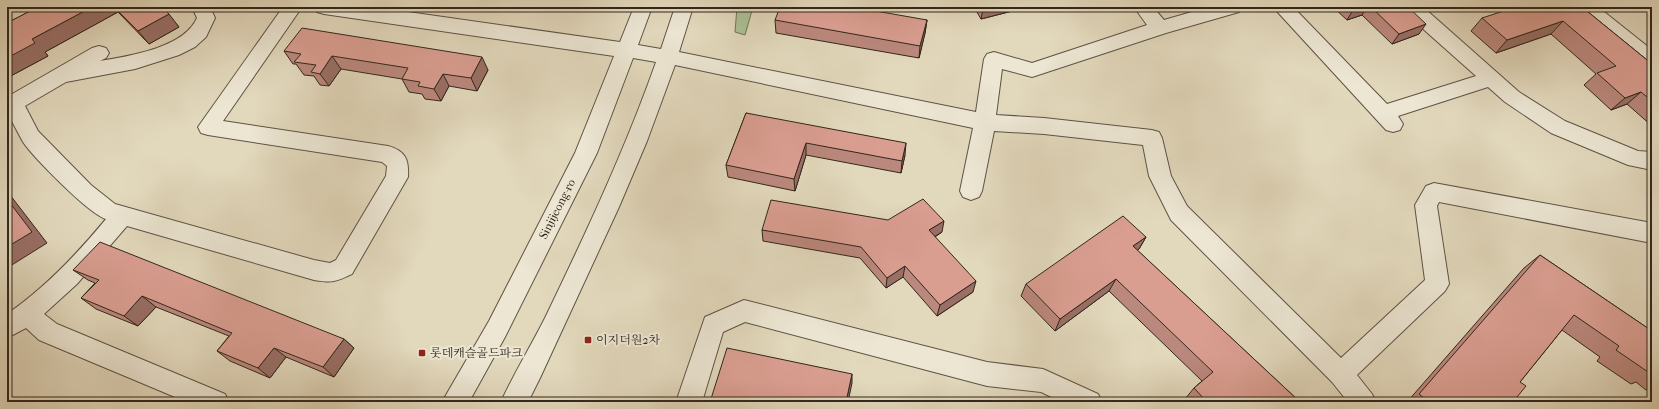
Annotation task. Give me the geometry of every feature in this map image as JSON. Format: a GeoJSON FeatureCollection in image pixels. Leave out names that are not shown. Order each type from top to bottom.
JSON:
{"type":"FeatureCollection","features":[{"type":"Feature","properties":{"kind":"street"},"geometry":{"type":"LineString","coordinates":[[62,75],[145,60],[177,48],[199,32],[206,18],[201,7]]}},
{"type":"Feature","properties":{"kind":"street"},"geometry":{"type":"LineString","coordinates":[[99,53],[10,105],[31,136],[63,172],[83,191],[108,211],[122,216],[314,270],[331,273],[344,267],[397,177],[398,163],[388,154],[208,127],[293,7]]}},
{"type":"Feature","properties":{"kind":"street"},"geometry":{"type":"LineString","coordinates":[[324,7],[417,13],[669,57],[985,122],[1044,126],[1152,138],[1160,176],[1178,214],[1341,374],[1364,402]]}},
{"type":"Feature","properties":{"kind":"street","name":"Sinjijeong-ro"},"geometry":{"type":"LineString","coordinates":[[454,402],[498,329],[586,153],[643,7]]}},
{"type":"Feature","properties":{"kind":"street"},"geometry":{"type":"LineString","coordinates":[[514,402],[531,372],[618,188],[669,57],[684,7]]}},
{"type":"Feature","properties":{"kind":"street"},"geometry":{"type":"LineString","coordinates":[[1143,7],[1160,28]]}},
{"type":"Feature","properties":{"kind":"street"},"geometry":{"type":"LineString","coordinates":[[971,191],[985,122],[994,59],[1032,70],[1160,28],[1232,7]]}},
{"type":"Feature","properties":{"kind":"street"},"geometry":{"type":"LineString","coordinates":[[1282,7],[1388,118],[1491,79]]}},
{"type":"Feature","properties":{"kind":"street"},"geometry":{"type":"LineString","coordinates":[[1414,10],[1436,7]]}},
{"type":"Feature","properties":{"kind":"street"},"geometry":{"type":"LineString","coordinates":[[1585,7],[1652,61]]}},
{"type":"Feature","properties":{"kind":"street"},"geometry":{"type":"LineString","coordinates":[[1414,10],[1512,97],[1558,127],[1636,159],[1652,161]]}},
{"type":"Feature","properties":{"kind":"street"},"geometry":{"type":"LineString","coordinates":[[1341,374],[1437,284],[1426,205],[1434,192],[1652,233]]}},
{"type":"Feature","properties":{"kind":"street"},"geometry":{"type":"LineString","coordinates":[[7,327],[27,314],[91,254],[122,216]]}},
{"type":"Feature","properties":{"kind":"street"},"geometry":{"type":"LineString","coordinates":[[689,402],[712,325],[744,311],[988,374],[1043,381],[1089,402]]}},
{"type":"Feature","properties":{"kind":"street"},"geometry":{"type":"LineString","coordinates":[[27,314],[48,332],[216,402]]}},
{"type":"Feature","properties":{"kind":"green space"},"geometry":{"type":"Polygon","coordinates":[[[737,7],[753,7],[745,35],[735,32],[737,7]]]}},
{"type":"Feature","properties":{"kind":"building"},"geometry":{"type":"Polygon","coordinates":[[[38,7],[92,7],[32,39],[35,43],[7,58],[7,23],[38,7]]]}},
{"type":"Feature","properties":{"kind":"building"},"geometry":{"type":"Polygon","coordinates":[[[114,7],[162,7],[169,14],[138,31],[114,7]]]}},
{"type":"Feature","properties":{"kind":"building"},"geometry":{"type":"Polygon","coordinates":[[[780,7],[853,7],[927,20],[920,46],[775,20],[780,7]]]}},
{"type":"Feature","properties":{"kind":"building"},"geometry":{"type":"Polygon","coordinates":[[[1350,7],[1363,7],[1353,10],[1350,7]]]}},
{"type":"Feature","properties":{"kind":"building"},"geometry":{"type":"Polygon","coordinates":[[[1371,7],[1408,7],[1426,24],[1399,34],[1371,7]]]}},
{"type":"Feature","properties":{"kind":"building"},"geometry":{"type":"Polygon","coordinates":[[[1516,7],[1582,7],[1652,64],[1652,101],[1641,92],[1625,98],[1597,73],[1616,66],[1563,21],[1507,40],[1482,18],[1516,7]]]}},
{"type":"Feature","properties":{"kind":"building"},"geometry":{"type":"Polygon","coordinates":[[[302,28],[482,57],[471,78],[443,74],[434,89],[418,86],[420,82],[402,79],[408,68],[332,56],[320,74],[311,72],[316,65],[294,62],[301,54],[284,51],[302,28]]]}},
{"type":"Feature","properties":{"kind":"building"},"geometry":{"type":"Polygon","coordinates":[[[746,113],[906,143],[902,161],[806,143],[794,179],[726,165],[746,113]]]}},
{"type":"Feature","properties":{"kind":"building"},"geometry":{"type":"Polygon","coordinates":[[[7,199],[32,232],[7,247],[7,199]]]}},
{"type":"Feature","properties":{"kind":"building"},"geometry":{"type":"Polygon","coordinates":[[[923,199],[944,221],[929,230],[976,281],[940,305],[905,266],[887,278],[861,247],[762,230],[771,200],[888,220],[923,199]]]}},
{"type":"Feature","properties":{"kind":"building"},"geometry":{"type":"Polygon","coordinates":[[[1123,216],[1146,237],[1133,246],[1300,402],[1207,402],[1194,388],[1213,372],[1116,279],[1060,319],[1026,284],[1123,216]]]}},
{"type":"Feature","properties":{"kind":"building"},"geometry":{"type":"Polygon","coordinates":[[[100,242],[344,339],[323,367],[274,348],[258,368],[217,351],[232,333],[142,296],[124,316],[81,298],[99,280],[73,270],[100,242]]]}},
{"type":"Feature","properties":{"kind":"building"},"geometry":{"type":"Polygon","coordinates":[[[1540,255],[1652,331],[1651,374],[1616,350],[1619,346],[1574,315],[1520,382],[1526,386],[1513,402],[1429,402],[1419,394],[1540,255]]]}},
{"type":"Feature","properties":{"kind":"building"},"geometry":{"type":"Polygon","coordinates":[[[727,348],[852,374],[846,402],[710,402],[727,348]]]}},
{"type":"Feature","properties":{"kind":"place","name":"이지더원2차"},"geometry":{"type":"Point","coordinates":[588,340]}},
{"type":"Feature","properties":{"kind":"place","name":"롯데캐슬골드파크"},"geometry":{"type":"Point","coordinates":[422,353]}}]}
